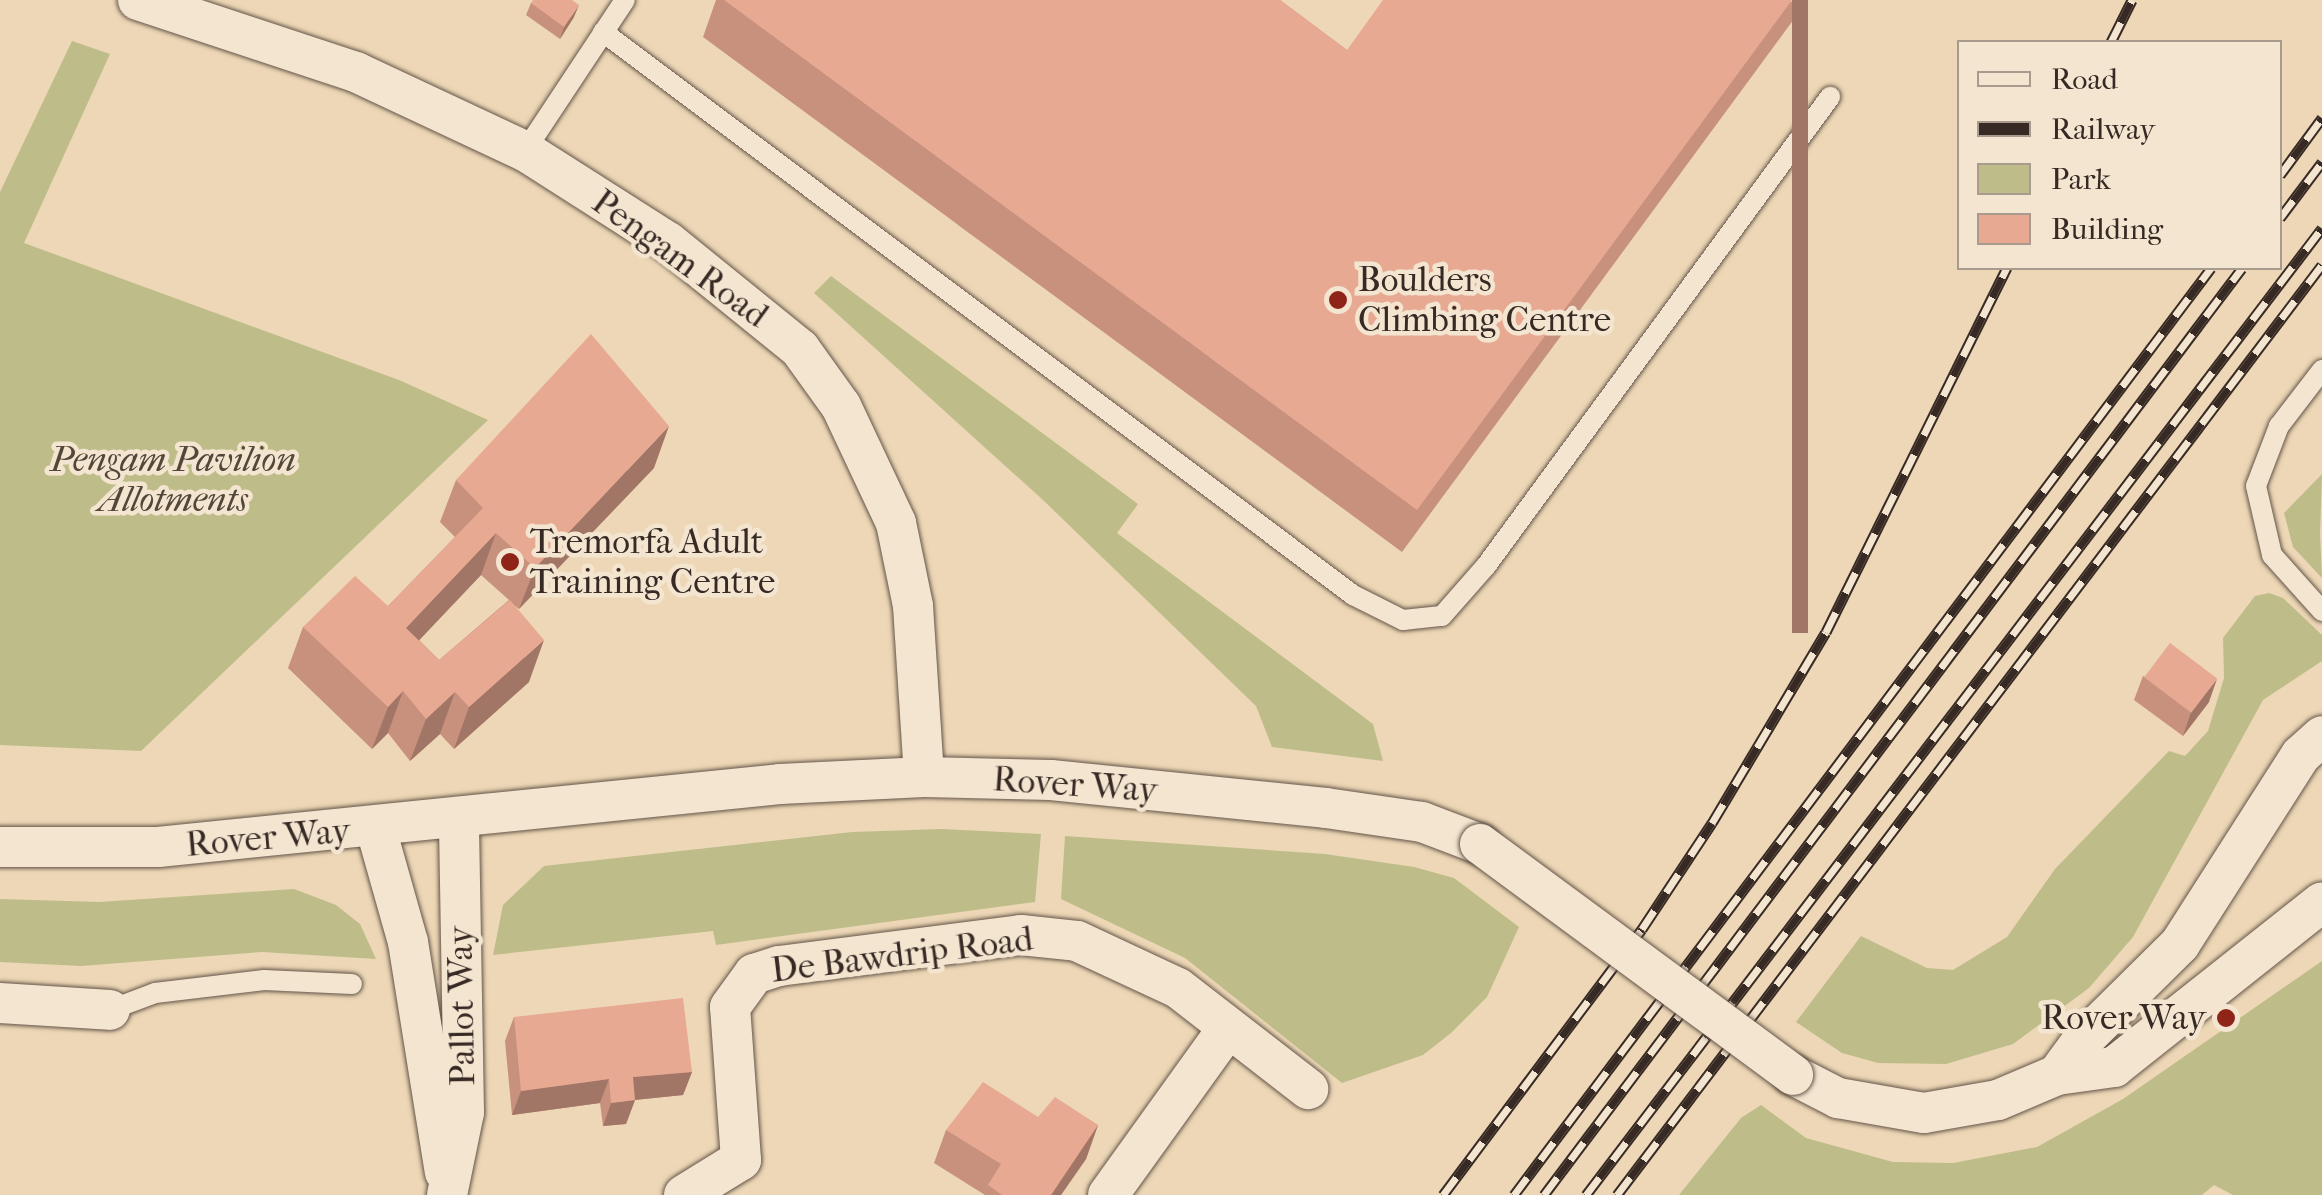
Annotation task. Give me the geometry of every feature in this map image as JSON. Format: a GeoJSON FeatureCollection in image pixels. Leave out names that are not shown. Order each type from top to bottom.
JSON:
{"type":"FeatureCollection","features":[{"type":"Feature","properties":{"kind":"street","name":"Pengam Road"},"geometry":{"type":"LineString","coordinates":[[138,0],[356,72],[525,151],[668,242],[800,349],[842,406],[896,523],[913,606],[924,777]]}},
{"type":"Feature","properties":{"kind":"street","name":"Rover Way"},"geometry":{"type":"LineString","coordinates":[[2057,1075],[2082,1041],[2180,944],[2301,755],[2322,736]]}},
{"type":"Feature","properties":{"kind":"street","name":"Rover Way"},"geometry":{"type":"LineString","coordinates":[[0,847],[158,847],[376,829],[780,784],[924,777],[1051,780],[1326,808],[1422,822],[1480,844],[1792,1075],[1838,1098],[1924,1113],[1998,1100],[2057,1075],[2114,1067],[2322,902]]}},
{"type":"Feature","properties":{"kind":"street","name":"Pallot Way"},"geometry":{"type":"LineString","coordinates":[[459,1193],[464,1112],[460,820]]}},
{"type":"Feature","properties":{"kind":"street","name":"Pallot Way"},"geometry":{"type":"LineString","coordinates":[[376,829],[408,942],[459,1193]]}},
{"type":"Feature","properties":{"kind":"street","name":"De Bawdrip Road"},"geometry":{"type":"LineString","coordinates":[[684,1195],[742,1160],[728,1027],[738,987],[754,974],[1042,935],[1120,956],[1178,988],[1226,1032],[1308,1089]]}},
{"type":"Feature","properties":{"kind":"street"},"geometry":{"type":"LineString","coordinates":[[0,1003],[110,1010]]}},
{"type":"Feature","properties":{"kind":"street"},"geometry":{"type":"LineString","coordinates":[[1108,1195],[1226,1032]]}},
{"type":"Feature","properties":{"kind":"lane"},"geometry":{"type":"LineString","coordinates":[[525,151],[626,0]]}},
{"type":"Feature","properties":{"kind":"lane"},"geometry":{"type":"LineString","coordinates":[[603,32],[1353,595],[1403,620],[1442,616],[1486,566],[1830,97]]}},
{"type":"Feature","properties":{"kind":"lane"},"geometry":{"type":"LineString","coordinates":[[2322,370],[2279,426],[2256,486],[2272,555],[2322,611]]}},
{"type":"Feature","properties":{"kind":"lane"},"geometry":{"type":"LineString","coordinates":[[110,1010],[154,993],[246,982],[352,984]]}},
{"type":"Feature","properties":{"kind":"green space","name":"Pengam Pavilion Allotments"},"geometry":{"type":"Polygon","coordinates":[[[72,41],[110,54],[24,243],[399,380],[488,420],[141,751],[0,745],[0,192],[72,41]]]}},
{"type":"Feature","properties":{"kind":"green space"},"geometry":{"type":"Polygon","coordinates":[[[831,276],[1138,504],[1117,533],[1373,724],[1383,761],[1272,747],[1256,706],[1043,500],[814,293],[831,276]]]}},
{"type":"Feature","properties":{"kind":"green space"},"geometry":{"type":"Polygon","coordinates":[[[2322,474],[2322,578],[2293,547],[2284,513],[2322,474]]]}},
{"type":"Feature","properties":{"kind":"green space"},"geometry":{"type":"Polygon","coordinates":[[[2269,593],[2283,598],[2322,635],[2322,661],[2263,700],[2133,937],[2089,988],[2013,1044],[1946,1064],[1878,1063],[1842,1053],[1796,1022],[1861,936],[1927,968],[1953,970],[2007,937],[2055,869],[2169,751],[2185,756],[2208,731],[2224,678],[2223,638],[2255,596],[2269,593]]]}},
{"type":"Feature","properties":{"kind":"green space"},"geometry":{"type":"Polygon","coordinates":[[[942,829],[1041,834],[1035,902],[716,945],[713,931],[493,955],[503,905],[544,866],[852,832],[942,829]]]}},
{"type":"Feature","properties":{"kind":"green space"},"geometry":{"type":"Polygon","coordinates":[[[1065,836],[1325,854],[1414,867],[1454,878],[1519,927],[1487,997],[1451,1033],[1423,1055],[1342,1083],[1185,958],[1061,899],[1065,836]]]}},
{"type":"Feature","properties":{"kind":"green space"},"geometry":{"type":"Polygon","coordinates":[[[294,889],[336,905],[360,924],[376,959],[262,952],[81,966],[0,962],[0,899],[99,902],[294,889]]]}},
{"type":"Feature","properties":{"kind":"green space"},"geometry":{"type":"Polygon","coordinates":[[[2322,961],[2322,1195],[2233,1195],[2214,1185],[2202,1195],[1679,1195],[1741,1118],[1761,1105],[1806,1138],[1893,1162],[1953,1163],[2037,1147],[2123,1099],[2322,961]]]}},
{"type":"Feature","properties":{"kind":"building"},"geometry":{"type":"Polygon","coordinates":[[[572,0],[579,5],[564,27],[531,3],[572,0]]]}},
{"type":"Feature","properties":{"kind":"building"},"geometry":{"type":"Polygon","coordinates":[[[724,0],[1280,0],[1347,50],[1383,0],[1792,0],[1417,510],[724,0]]]}},
{"type":"Feature","properties":{"kind":"building"},"geometry":{"type":"Polygon","coordinates":[[[591,334],[669,426],[535,568],[496,533],[406,628],[439,660],[510,600],[544,640],[469,707],[455,692],[426,719],[403,691],[388,707],[303,627],[355,576],[388,606],[483,508],[456,480],[591,334]]]}},
{"type":"Feature","properties":{"kind":"building"},"geometry":{"type":"Polygon","coordinates":[[[2170,643],[2217,679],[2191,713],[2144,677],[2170,643]]]}},
{"type":"Feature","properties":{"kind":"building"},"geometry":{"type":"Polygon","coordinates":[[[683,998],[692,1072],[633,1077],[635,1100],[611,1103],[609,1079],[521,1091],[514,1017],[683,998]]]}},
{"type":"Feature","properties":{"kind":"building"},"geometry":{"type":"Polygon","coordinates":[[[983,1082],[1038,1117],[1055,1097],[1098,1125],[1051,1195],[1002,1195],[988,1185],[1001,1164],[946,1130],[983,1082]]]}},
{"type":"Feature","properties":{"kind":"railway"},"geometry":{"type":"LineString","coordinates":[[2112,40],[2132,0]]}},
{"type":"Feature","properties":{"kind":"railway"},"geometry":{"type":"LineString","coordinates":[[2282,172],[2322,118]]}},
{"type":"Feature","properties":{"kind":"railway"},"geometry":{"type":"LineString","coordinates":[[2282,215],[2322,162]]}},
{"type":"Feature","properties":{"kind":"railway"},"geometry":{"type":"LineString","coordinates":[[1586,1195],[2322,228]]}},
{"type":"Feature","properties":{"kind":"railway"},"geometry":{"type":"LineString","coordinates":[[1617,1195],[2322,265]]}},
{"type":"Feature","properties":{"kind":"railway"},"geometry":{"type":"LineString","coordinates":[[1443,1195],[1642,929],[1712,823],[1826,632],[2006,270]]}},
{"type":"Feature","properties":{"kind":"railway"},"geometry":{"type":"LineString","coordinates":[[1514,1195],[2209,270]]}},
{"type":"Feature","properties":{"kind":"railway"},"geometry":{"type":"LineString","coordinates":[[1544,1195],[2240,270]]}},
{"type":"Feature","properties":{"kind":"place","name":"Boulders Climbing Centre"},"geometry":{"type":"Point","coordinates":[1338,300]}},
{"type":"Feature","properties":{"kind":"place","name":"Tremorfa Adult Training Centre"},"geometry":{"type":"Point","coordinates":[510,562]}},
{"type":"Feature","properties":{"kind":"place","name":"Rover Way"},"geometry":{"type":"Point","coordinates":[2226,1018]}}]}
